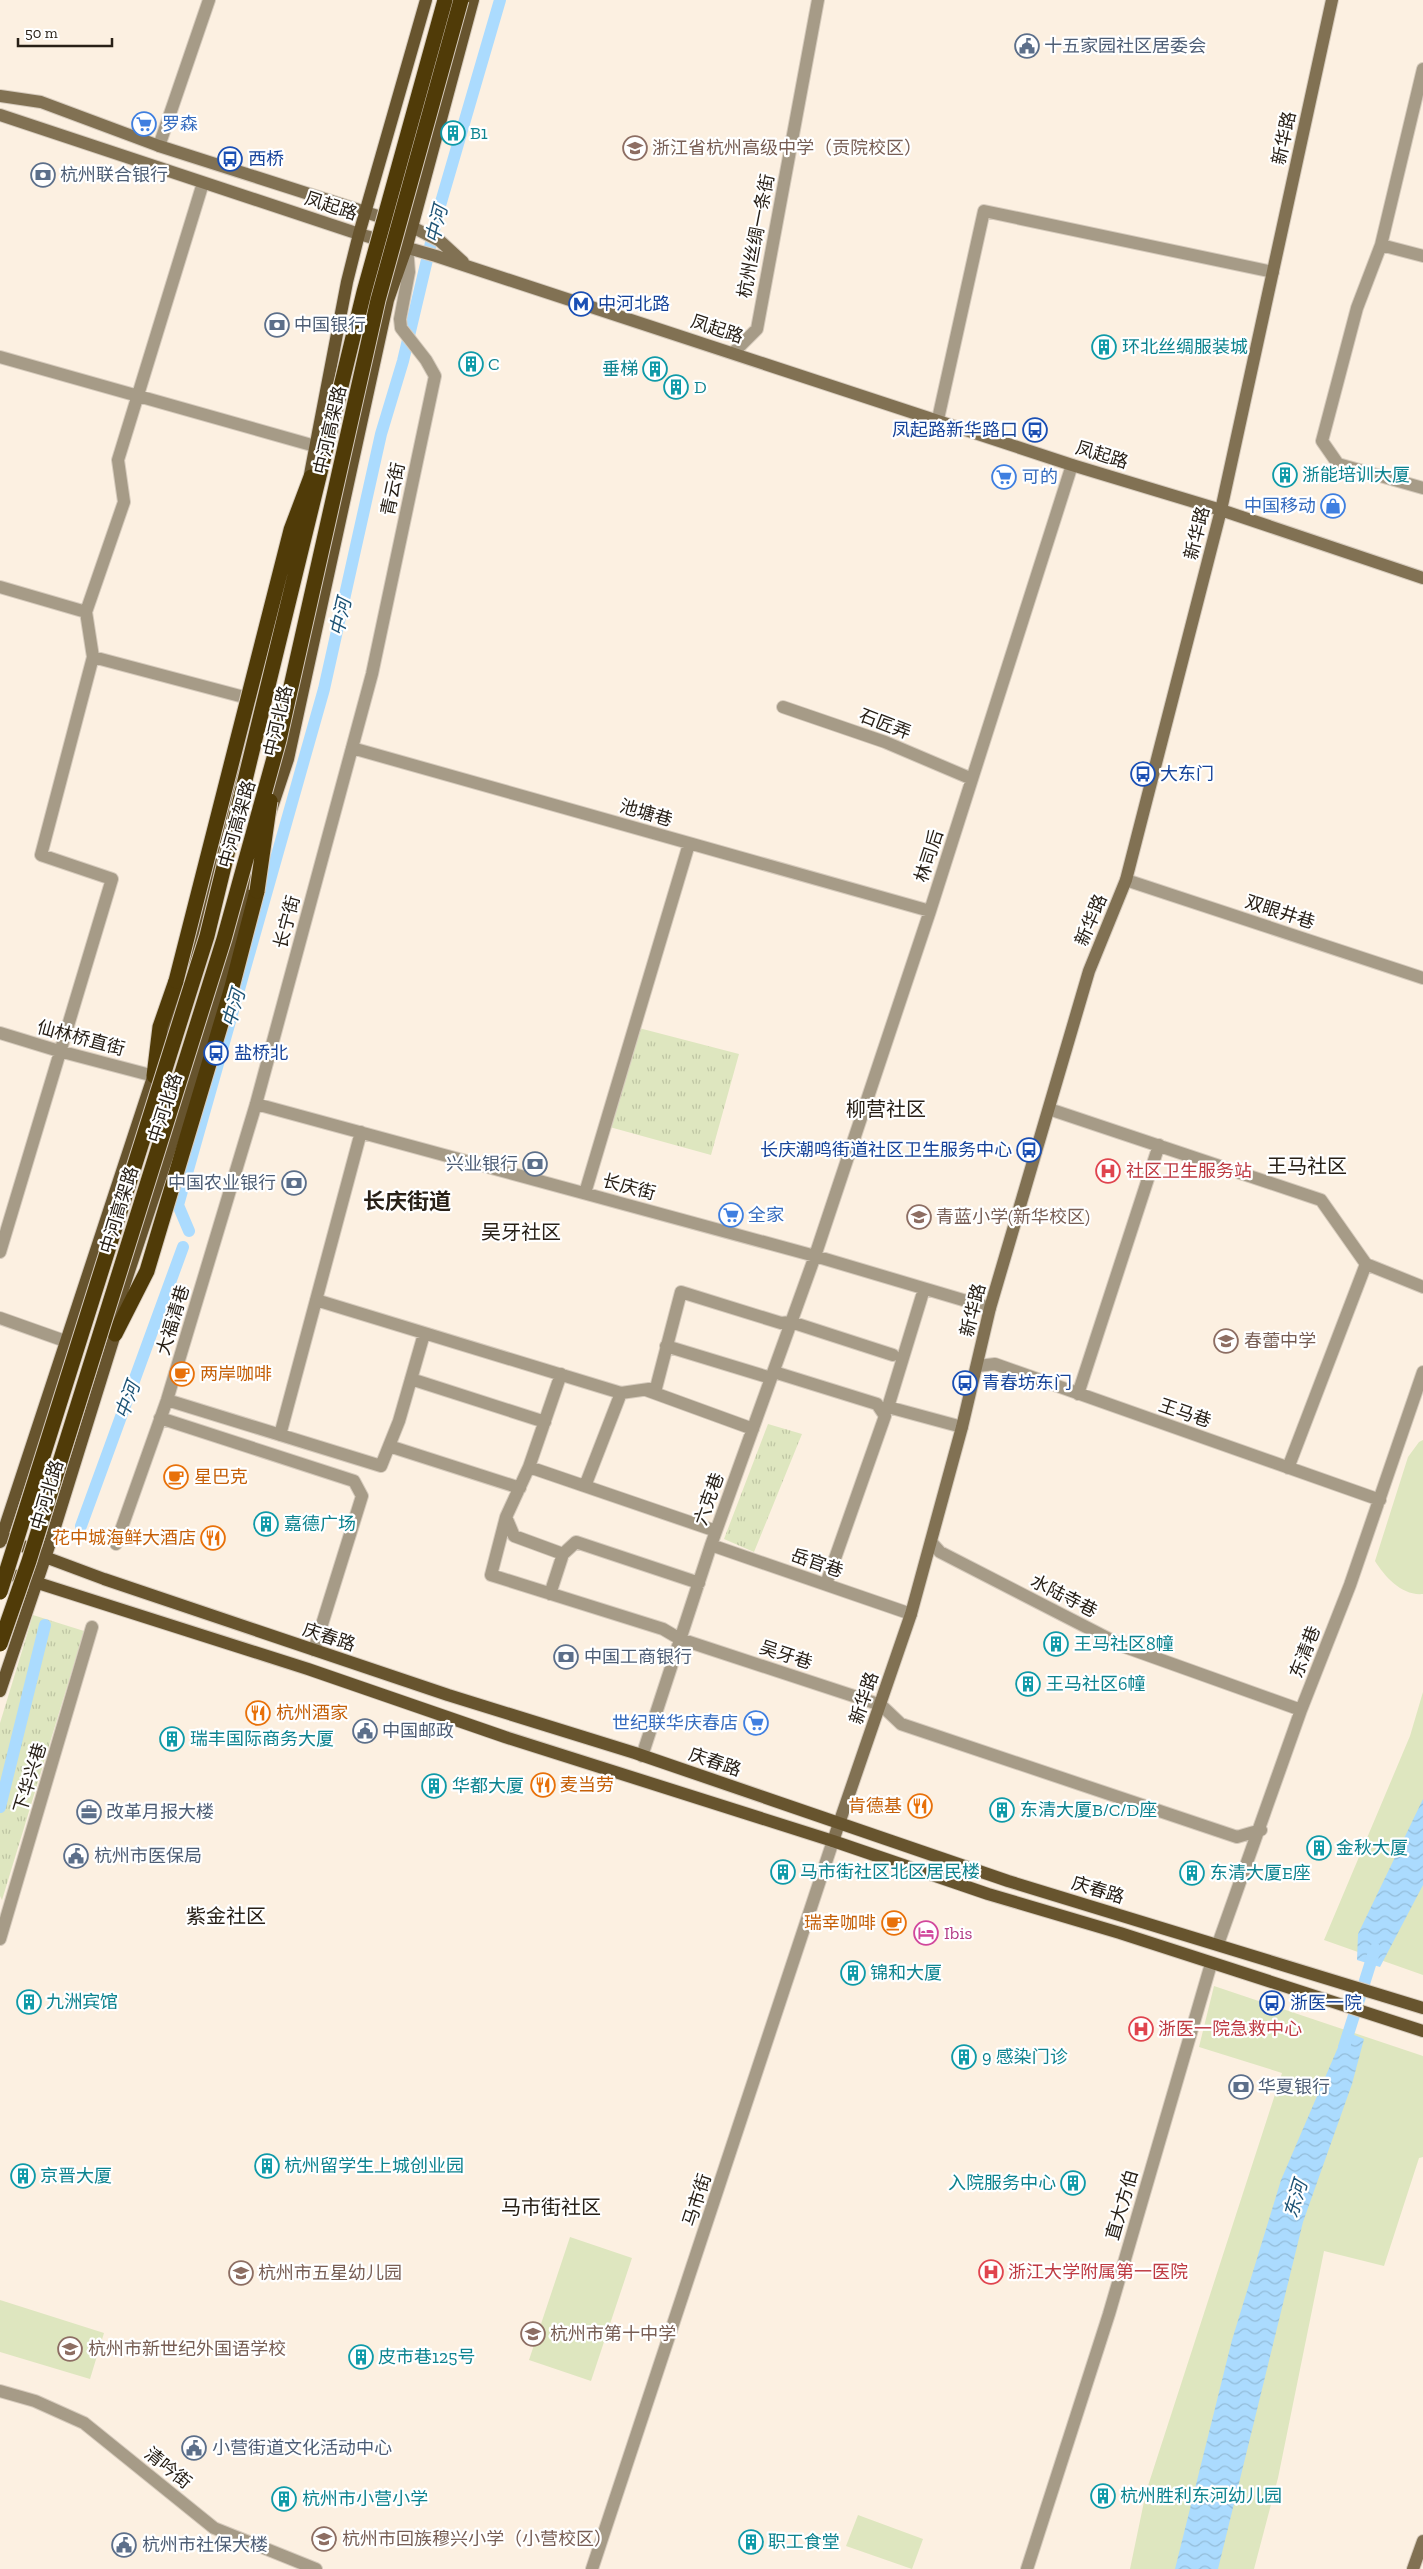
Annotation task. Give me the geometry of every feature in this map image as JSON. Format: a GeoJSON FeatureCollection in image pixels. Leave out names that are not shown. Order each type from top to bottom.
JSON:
{"type":"FeatureCollection","features":[{"type":"Feature","properties":{"kind":"highway","name":"中河高架路"},"geometry":{"type":"LineString","coordinates":[[0,1592],[207,936],[364,292],[445,0]]}},
{"type":"Feature","properties":{"kind":"highway","name":"中河高架路"},"geometry":{"type":"LineString","coordinates":[[0,1644],[32,1551],[224,939],[279,740],[378,300],[461,0]]}},
{"type":"Feature","properties":{"kind":"highway"},"geometry":{"type":"LineString","coordinates":[[154,1076],[160,1027],[176,981],[291,530],[335,413]]}},
{"type":"Feature","properties":{"kind":"highway"},"geometry":{"type":"LineString","coordinates":[[115,1334],[147,1271],[230,996],[257,892],[279,740]]}},
{"type":"Feature","properties":{"kind":"main road","name":"中河北路"},"geometry":{"type":"LineString","coordinates":[[1,1537],[184,983],[210,889],[255,700],[302,516],[359,234],[426,0]]}},
{"type":"Feature","properties":{"kind":"main road","name":"中河北路"},"geometry":{"type":"LineString","coordinates":[[0,1691],[37,1583],[115,1334],[117,1307],[191,1085],[263,835],[288,759],[388,300],[412,227],[473,0]]}},
{"type":"Feature","properties":{"kind":"main road","name":"新华路"},"geometry":{"type":"LineString","coordinates":[[833,1841],[911,1614],[962,1428],[990,1308],[1088,971],[1126,880],[1221,510],[1332,0]]}},
{"type":"Feature","properties":{"kind":"main road"},"geometry":{"type":"LineString","coordinates":[[0,96],[41,102],[159,146],[412,227],[440,242],[467,266]]}},
{"type":"Feature","properties":{"kind":"main road","name":"凤起路"},"geometry":{"type":"LineString","coordinates":[[0,115],[359,234],[406,246],[734,352],[1072,465],[1221,510],[1423,578]]}},
{"type":"Feature","properties":{"kind":"main road","name":"庆春路"},"geometry":{"type":"LineString","coordinates":[[1,1537],[45,1557],[314,1650],[642,1756],[1008,1881],[1423,2008]]}},
{"type":"Feature","properties":{"kind":"main road","name":"庆春路"},"geometry":{"type":"LineString","coordinates":[[0,1571],[308,1670],[505,1737],[833,1841],[988,1894],[1423,2031]]}},
{"type":"Feature","properties":{"kind":"main road"},"geometry":{"type":"LineString","coordinates":[[1413,2569],[1423,2541]]}},
{"type":"Feature","properties":{"kind":"street"},"geometry":{"type":"LineString","coordinates":[[159,146],[208,0]]}},
{"type":"Feature","properties":{"kind":"street","name":"杭州丝绸一条街"},"geometry":{"type":"LineString","coordinates":[[734,352],[757,329],[818,0]]}},
{"type":"Feature","properties":{"kind":"street"},"geometry":{"type":"LineString","coordinates":[[1423,69],[1381,245],[1356,308],[1322,441],[1338,464],[1423,488]]}},
{"type":"Feature","properties":{"kind":"street"},"geometry":{"type":"LineString","coordinates":[[0,1252],[112,879],[41,855],[93,657],[86,612],[124,502],[118,460],[203,183]]}},
{"type":"Feature","properties":{"kind":"street"},"geometry":{"type":"LineString","coordinates":[[938,419],[984,211],[1273,272]]}},
{"type":"Feature","properties":{"kind":"street"},"geometry":{"type":"LineString","coordinates":[[1381,245],[1423,256]]}},
{"type":"Feature","properties":{"kind":"street","name":"青云街"},"geometry":{"type":"LineString","coordinates":[[352,748],[372,674],[435,376],[426,360],[401,328],[400,319],[409,272],[406,246]]}},
{"type":"Feature","properties":{"kind":"street"},"geometry":{"type":"LineString","coordinates":[[0,357],[315,446]]}},
{"type":"Feature","properties":{"kind":"street","name":"林司后"},"geometry":{"type":"LineString","coordinates":[[816,1256],[930,911],[1072,465]]}},
{"type":"Feature","properties":{"kind":"street"},"geometry":{"type":"LineString","coordinates":[[0,587],[86,612]]}},
{"type":"Feature","properties":{"kind":"street"},"geometry":{"type":"LineString","coordinates":[[93,657],[255,700]]}},
{"type":"Feature","properties":{"kind":"street","name":"石匠弄"},"geometry":{"type":"LineString","coordinates":[[783,706],[885,742],[972,779]]}},
{"type":"Feature","properties":{"kind":"street","name":"池塘巷"},"geometry":{"type":"LineString","coordinates":[[352,748],[930,911]]}},
{"type":"Feature","properties":{"kind":"street","name":"长宁街"},"geometry":{"type":"LineString","coordinates":[[256,1104],[352,748]]}},
{"type":"Feature","properties":{"kind":"street"},"geometry":{"type":"LineString","coordinates":[[585,1193],[689,844]]}},
{"type":"Feature","properties":{"kind":"street","name":"双眼井巷"},"geometry":{"type":"LineString","coordinates":[[1126,880],[1423,978]]}},
{"type":"Feature","properties":{"kind":"street","name":"仙林桥直街"},"geometry":{"type":"LineString","coordinates":[[0,1033],[59,1052],[154,1076]]}},
{"type":"Feature","properties":{"kind":"street","name":"长庆街"},"geometry":{"type":"LineString","coordinates":[[256,1104],[816,1256],[990,1308]]}},
{"type":"Feature","properties":{"kind":"street","name":"大福清巷"},"geometry":{"type":"LineString","coordinates":[[116,1544],[167,1400],[256,1104]]}},
{"type":"Feature","properties":{"kind":"street"},"geometry":{"type":"LineString","coordinates":[[1049,1109],[1321,1200],[1366,1264],[1423,1287]]}},
{"type":"Feature","properties":{"kind":"street"},"geometry":{"type":"LineString","coordinates":[[280,1435],[361,1132]]}},
{"type":"Feature","properties":{"kind":"street"},"geometry":{"type":"LineString","coordinates":[[1078,1394],[1159,1145]]}},
{"type":"Feature","properties":{"kind":"street","name":"六克巷"},"geometry":{"type":"LineString","coordinates":[[642,1756],[711,1545],[816,1256]]}},
{"type":"Feature","properties":{"kind":"street"},"geometry":{"type":"LineString","coordinates":[[1288,1468],[1366,1264]]}},
{"type":"Feature","properties":{"kind":"street"},"geometry":{"type":"LineString","coordinates":[[924,1288],[888,1406],[962,1428]]}},
{"type":"Feature","properties":{"kind":"street"},"geometry":{"type":"LineString","coordinates":[[316,1300],[621,1393],[656,1388],[681,1292],[781,1324],[792,1322],[893,1355]]}},
{"type":"Feature","properties":{"kind":"street"},"geometry":{"type":"LineString","coordinates":[[0,1318],[65,1341]]}},
{"type":"Feature","properties":{"kind":"street"},"geometry":{"type":"LineString","coordinates":[[167,1400],[381,1466],[411,1379],[424,1334]]}},
{"type":"Feature","properties":{"kind":"street"},"geometry":{"type":"LineString","coordinates":[[666,1346],[877,1404],[885,1416],[826,1584]]}},
{"type":"Feature","properties":{"kind":"street","name":"王马巷"},"geometry":{"type":"LineString","coordinates":[[978,1366],[995,1364],[1380,1500]]}},
{"type":"Feature","properties":{"kind":"street","name":"东清巷"},"geometry":{"type":"LineString","coordinates":[[1218,1944],[1261,1830],[1301,1710],[1380,1500],[1423,1372]]}},
{"type":"Feature","properties":{"kind":"street"},"geometry":{"type":"LineString","coordinates":[[561,1374],[529,1467],[506,1518],[514,1536],[563,1554]]}},
{"type":"Feature","properties":{"kind":"street"},"geometry":{"type":"LineString","coordinates":[[411,1379],[545,1422]]}},
{"type":"Feature","properties":{"kind":"street"},"geometry":{"type":"LineString","coordinates":[[646,1390],[753,1429]]}},
{"type":"Feature","properties":{"kind":"street"},"geometry":{"type":"LineString","coordinates":[[585,1486],[621,1393]]}},
{"type":"Feature","properties":{"kind":"street"},"geometry":{"type":"LineString","coordinates":[[160,1418],[354,1481],[362,1496],[314,1650]]}},
{"type":"Feature","properties":{"kind":"street"},"geometry":{"type":"LineString","coordinates":[[389,1446],[520,1488]]}},
{"type":"Feature","properties":{"kind":"street"},"geometry":{"type":"LineString","coordinates":[[529,1467],[716,1531]]}},
{"type":"Feature","properties":{"kind":"street","name":"吴牙巷"},"geometry":{"type":"LineString","coordinates":[[506,1518],[491,1575],[664,1629],[680,1639],[881,1704]]}},
{"type":"Feature","properties":{"kind":"street"},"geometry":{"type":"LineString","coordinates":[[550,1594],[563,1554],[576,1542],[699,1583]]}},
{"type":"Feature","properties":{"kind":"street","name":"水陆寺巷"},"geometry":{"type":"LineString","coordinates":[[931,1542],[940,1552],[1125,1647],[1301,1710]]}},
{"type":"Feature","properties":{"kind":"street","name":"岳官巷"},"geometry":{"type":"LineString","coordinates":[[711,1545],[911,1614]]}},
{"type":"Feature","properties":{"kind":"street","name":"下华兴巷"},"geometry":{"type":"LineString","coordinates":[[0,1939],[3,1916],[92,1627]]}},
{"type":"Feature","properties":{"kind":"street"},"geometry":{"type":"LineString","coordinates":[[881,1704],[901,1724],[1237,1837],[1261,1830]]}},
{"type":"Feature","properties":{"kind":"street","name":"马市街"},"geometry":{"type":"LineString","coordinates":[[592,2569],[833,1841]]}},
{"type":"Feature","properties":{"kind":"street","name":"直大方伯"},"geometry":{"type":"LineString","coordinates":[[1027,2569],[1108,2314],[1211,1964]]}},
{"type":"Feature","properties":{"kind":"street","name":"清吟街"},"geometry":{"type":"LineString","coordinates":[[0,2391],[35,2400],[84,2423],[214,2528],[316,2569]]}},
{"type":"Feature","properties":{"kind":"green space"},"geometry":{"type":"Polygon","coordinates":[[[635,1027],[739,1054],[711,1155],[606,1126],[635,1027]]]}},
{"type":"Feature","properties":{"kind":"green space"},"geometry":{"type":"Polygon","coordinates":[[[768,1424],[802,1434],[754,1552],[724,1539],[768,1424]]]}},
{"type":"Feature","properties":{"kind":"green space"},"geometry":{"type":"Polygon","coordinates":[[[1423,1440],[1423,1594],[1415,1594],[1401,1589],[1389,1579],[1375,1561],[1408,1457],[1419,1442],[1423,1440]]]}},
{"type":"Feature","properties":{"kind":"green space"},"geometry":{"type":"Polygon","coordinates":[[[33,1615],[84,1631],[2,1900],[0,1896],[0,1723],[33,1615]]]}},
{"type":"Feature","properties":{"kind":"green space"},"geometry":{"type":"Polygon","coordinates":[[[1423,1692],[1423,1975],[1324,1940],[1410,1736],[1423,1692]]]}},
{"type":"Feature","properties":{"kind":"green space"},"geometry":{"type":"Polygon","coordinates":[[[1214,1986],[1423,2056],[1423,2157],[1419,2158],[1384,2266],[1324,2251],[1278,2478],[1254,2569],[1130,2569],[1146,2492],[1282,2073],[1199,2047],[1214,1986]]]}},
{"type":"Feature","properties":{"kind":"green space"},"geometry":{"type":"Polygon","coordinates":[[[570,2237],[632,2258],[591,2381],[529,2360],[570,2237]]]}},
{"type":"Feature","properties":{"kind":"green space"},"geometry":{"type":"Polygon","coordinates":[[[0,2300],[104,2333],[90,2379],[0,2352],[0,2300]]]}},
{"type":"Feature","properties":{"kind":"green space"},"geometry":{"type":"Polygon","coordinates":[[[858,2515],[923,2539],[912,2569],[846,2546],[858,2515]]]}},
{"type":"Feature","properties":{"kind":"water"},"geometry":{"type":"Polygon","coordinates":[[[1423,1799],[1423,1885],[1380,1967],[1357,1960],[1358,1934],[1423,1799]]]}},
{"type":"Feature","properties":{"kind":"water"},"geometry":{"type":"Polygon","coordinates":[[[1345,2031],[1364,2039],[1352,2084],[1303,2222],[1218,2569],[1175,2569],[1232,2340],[1281,2180],[1345,2031]]]}},
{"type":"Feature","properties":{"kind":"waterway","name":"中河"},"geometry":{"type":"LineString","coordinates":[[189,1231],[178,1205],[324,689],[381,434],[403,361],[439,209],[500,0]]}},
{"type":"Feature","properties":{"kind":"waterway","name":"中河"},"geometry":{"type":"LineString","coordinates":[[81,1526],[183,1247]]}},
{"type":"Feature","properties":{"kind":"waterway","name":"中河"},"geometry":{"type":"LineString","coordinates":[[0,1807],[45,1625]]}},
{"type":"Feature","properties":{"kind":"waterway","name":"东河"},"geometry":{"type":"LineString","coordinates":[[1344,2047],[1375,1949]]}},
{"type":"Feature","properties":{"kind":"place","name":"十五家园社区居委会"},"geometry":{"type":"Point","coordinates":[1027,46]}},
{"type":"Feature","properties":{"kind":"place","name":"罗森"},"geometry":{"type":"Point","coordinates":[144,124]}},
{"type":"Feature","properties":{"kind":"place","name":"B1"},"geometry":{"type":"Point","coordinates":[453,133]}},
{"type":"Feature","properties":{"kind":"place","name":"浙江省杭州高级中学（贡院校区）"},"geometry":{"type":"Point","coordinates":[635,148]}},
{"type":"Feature","properties":{"kind":"place","name":"西桥"},"geometry":{"type":"Point","coordinates":[230,159]}},
{"type":"Feature","properties":{"kind":"place","name":"杭州联合银行"},"geometry":{"type":"Point","coordinates":[43,175]}},
{"type":"Feature","properties":{"kind":"place","name":"中河北路"},"geometry":{"type":"Point","coordinates":[581,304]}},
{"type":"Feature","properties":{"kind":"place","name":"中国银行"},"geometry":{"type":"Point","coordinates":[277,325]}},
{"type":"Feature","properties":{"kind":"place","name":"环北丝绸服装城"},"geometry":{"type":"Point","coordinates":[1104,347]}},
{"type":"Feature","properties":{"kind":"place","name":"C"},"geometry":{"type":"Point","coordinates":[471,364]}},
{"type":"Feature","properties":{"kind":"place","name":"垂梯"},"geometry":{"type":"Point","coordinates":[655,369]}},
{"type":"Feature","properties":{"kind":"place","name":"D"},"geometry":{"type":"Point","coordinates":[676,387]}},
{"type":"Feature","properties":{"kind":"place","name":"凤起路新华路口"},"geometry":{"type":"Point","coordinates":[1035,430]}},
{"type":"Feature","properties":{"kind":"place","name":"浙能培训大厦"},"geometry":{"type":"Point","coordinates":[1285,475]}},
{"type":"Feature","properties":{"kind":"place","name":"可的"},"geometry":{"type":"Point","coordinates":[1004,477]}},
{"type":"Feature","properties":{"kind":"place","name":"中国移动"},"geometry":{"type":"Point","coordinates":[1333,506]}},
{"type":"Feature","properties":{"kind":"place","name":"大东门"},"geometry":{"type":"Point","coordinates":[1143,774]}},
{"type":"Feature","properties":{"kind":"place","name":"盐桥北"},"geometry":{"type":"Point","coordinates":[216,1053]}},
{"type":"Feature","properties":{"kind":"place","name":"长庆潮鸣街道社区卫生服务中心"},"geometry":{"type":"Point","coordinates":[1029,1150]}},
{"type":"Feature","properties":{"kind":"place","name":"兴业银行"},"geometry":{"type":"Point","coordinates":[535,1164]}},
{"type":"Feature","properties":{"kind":"place","name":"社区卫生服务站"},"geometry":{"type":"Point","coordinates":[1108,1171]}},
{"type":"Feature","properties":{"kind":"place","name":"中国农业银行"},"geometry":{"type":"Point","coordinates":[294,1183]}},
{"type":"Feature","properties":{"kind":"place","name":"全家"},"geometry":{"type":"Point","coordinates":[731,1215]}},
{"type":"Feature","properties":{"kind":"place","name":"青蓝小学(新华校区)"},"geometry":{"type":"Point","coordinates":[919,1217]}},
{"type":"Feature","properties":{"kind":"place","name":"春蕾中学"},"geometry":{"type":"Point","coordinates":[1226,1341]}},
{"type":"Feature","properties":{"kind":"place","name":"两岸咖啡"},"geometry":{"type":"Point","coordinates":[182,1374]}},
{"type":"Feature","properties":{"kind":"place","name":"青春坊东门"},"geometry":{"type":"Point","coordinates":[965,1383]}},
{"type":"Feature","properties":{"kind":"place","name":"星巴克"},"geometry":{"type":"Point","coordinates":[176,1477]}},
{"type":"Feature","properties":{"kind":"place","name":"嘉德广场"},"geometry":{"type":"Point","coordinates":[266,1524]}},
{"type":"Feature","properties":{"kind":"place","name":"花中城海鲜大酒店"},"geometry":{"type":"Point","coordinates":[213,1538]}},
{"type":"Feature","properties":{"kind":"place","name":"王马社区8幢"},"geometry":{"type":"Point","coordinates":[1056,1644]}},
{"type":"Feature","properties":{"kind":"place","name":"中国工商银行"},"geometry":{"type":"Point","coordinates":[566,1657]}},
{"type":"Feature","properties":{"kind":"place","name":"王马社区6幢"},"geometry":{"type":"Point","coordinates":[1028,1684]}},
{"type":"Feature","properties":{"kind":"place","name":"杭州酒家"},"geometry":{"type":"Point","coordinates":[258,1713]}},
{"type":"Feature","properties":{"kind":"place","name":"世纪联华庆春店"},"geometry":{"type":"Point","coordinates":[756,1723]}},
{"type":"Feature","properties":{"kind":"place","name":"中国邮政"},"geometry":{"type":"Point","coordinates":[365,1731]}},
{"type":"Feature","properties":{"kind":"place","name":"瑞丰国际商务大厦"},"geometry":{"type":"Point","coordinates":[172,1739]}},
{"type":"Feature","properties":{"kind":"place","name":"麦当劳"},"geometry":{"type":"Point","coordinates":[543,1785]}},
{"type":"Feature","properties":{"kind":"place","name":"华都大厦"},"geometry":{"type":"Point","coordinates":[434,1786]}},
{"type":"Feature","properties":{"kind":"place","name":"肯德基"},"geometry":{"type":"Point","coordinates":[920,1806]}},
{"type":"Feature","properties":{"kind":"place","name":"东清大厦B/C/D座"},"geometry":{"type":"Point","coordinates":[1002,1810]}},
{"type":"Feature","properties":{"kind":"place","name":"改革月报大楼"},"geometry":{"type":"Point","coordinates":[89,1812]}},
{"type":"Feature","properties":{"kind":"place","name":"金秋大厦"},"geometry":{"type":"Point","coordinates":[1319,1848]}},
{"type":"Feature","properties":{"kind":"place","name":"杭州市医保局"},"geometry":{"type":"Point","coordinates":[76,1856]}},
{"type":"Feature","properties":{"kind":"place","name":"马市街社区北区居民楼"},"geometry":{"type":"Point","coordinates":[783,1872]}},
{"type":"Feature","properties":{"kind":"place","name":"东清大厦E座"},"geometry":{"type":"Point","coordinates":[1192,1873]}},
{"type":"Feature","properties":{"kind":"place","name":"瑞幸咖啡"},"geometry":{"type":"Point","coordinates":[894,1923]}},
{"type":"Feature","properties":{"kind":"place","name":"Ibis"},"geometry":{"type":"Point","coordinates":[926,1933]}},
{"type":"Feature","properties":{"kind":"place","name":"锦和大厦"},"geometry":{"type":"Point","coordinates":[853,1973]}},
{"type":"Feature","properties":{"kind":"place","name":"九洲宾馆"},"geometry":{"type":"Point","coordinates":[29,2002]}},
{"type":"Feature","properties":{"kind":"place","name":"浙医一院"},"geometry":{"type":"Point","coordinates":[1272,2003]}},
{"type":"Feature","properties":{"kind":"place","name":"浙医一院急救中心"},"geometry":{"type":"Point","coordinates":[1141,2029]}},
{"type":"Feature","properties":{"kind":"place","name":"9 感染门诊"},"geometry":{"type":"Point","coordinates":[964,2057]}},
{"type":"Feature","properties":{"kind":"place","name":"华夏银行"},"geometry":{"type":"Point","coordinates":[1241,2087]}},
{"type":"Feature","properties":{"kind":"place","name":"杭州留学生上城创业园"},"geometry":{"type":"Point","coordinates":[267,2166]}},
{"type":"Feature","properties":{"kind":"place","name":"京晋大厦"},"geometry":{"type":"Point","coordinates":[23,2176]}},
{"type":"Feature","properties":{"kind":"place","name":"入院服务中心"},"geometry":{"type":"Point","coordinates":[1073,2183]}},
{"type":"Feature","properties":{"kind":"place","name":"浙江大学附属第一医院"},"geometry":{"type":"Point","coordinates":[991,2272]}},
{"type":"Feature","properties":{"kind":"place","name":"杭州市五星幼儿园"},"geometry":{"type":"Point","coordinates":[241,2273]}},
{"type":"Feature","properties":{"kind":"place","name":"杭州市第十中学"},"geometry":{"type":"Point","coordinates":[533,2334]}},
{"type":"Feature","properties":{"kind":"place","name":"杭州市新世纪外国语学校"},"geometry":{"type":"Point","coordinates":[70,2349]}},
{"type":"Feature","properties":{"kind":"place","name":"皮市巷125号"},"geometry":{"type":"Point","coordinates":[361,2357]}},
{"type":"Feature","properties":{"kind":"place","name":"小营街道文化活动中心"},"geometry":{"type":"Point","coordinates":[194,2448]}},
{"type":"Feature","properties":{"kind":"place","name":"杭州胜利东河幼儿园"},"geometry":{"type":"Point","coordinates":[1103,2496]}},
{"type":"Feature","properties":{"kind":"place","name":"杭州市小营小学"},"geometry":{"type":"Point","coordinates":[284,2499]}},
{"type":"Feature","properties":{"kind":"place","name":"杭州市回族穆兴小学（小营校区）"},"geometry":{"type":"Point","coordinates":[324,2539]}},
{"type":"Feature","properties":{"kind":"place","name":"职工食堂"},"geometry":{"type":"Point","coordinates":[751,2542]}},
{"type":"Feature","properties":{"kind":"place","name":"杭州市社保大楼"},"geometry":{"type":"Point","coordinates":[124,2545]}},
{"type":"Feature","properties":{"kind":"district","name":"柳营社区"},"geometry":{"type":"Point","coordinates":[886,1109]}},
{"type":"Feature","properties":{"kind":"district","name":"王马社区"},"geometry":{"type":"Point","coordinates":[1307,1166]}},
{"type":"Feature","properties":{"kind":"district","name":"长庆街道"},"geometry":{"type":"Point","coordinates":[407,1201]}},
{"type":"Feature","properties":{"kind":"district","name":"吴牙社区"},"geometry":{"type":"Point","coordinates":[521,1232]}},
{"type":"Feature","properties":{"kind":"district","name":"紫金社区"},"geometry":{"type":"Point","coordinates":[226,1916]}},
{"type":"Feature","properties":{"kind":"district","name":"马市街社区"},"geometry":{"type":"Point","coordinates":[551,2207]}}]}
